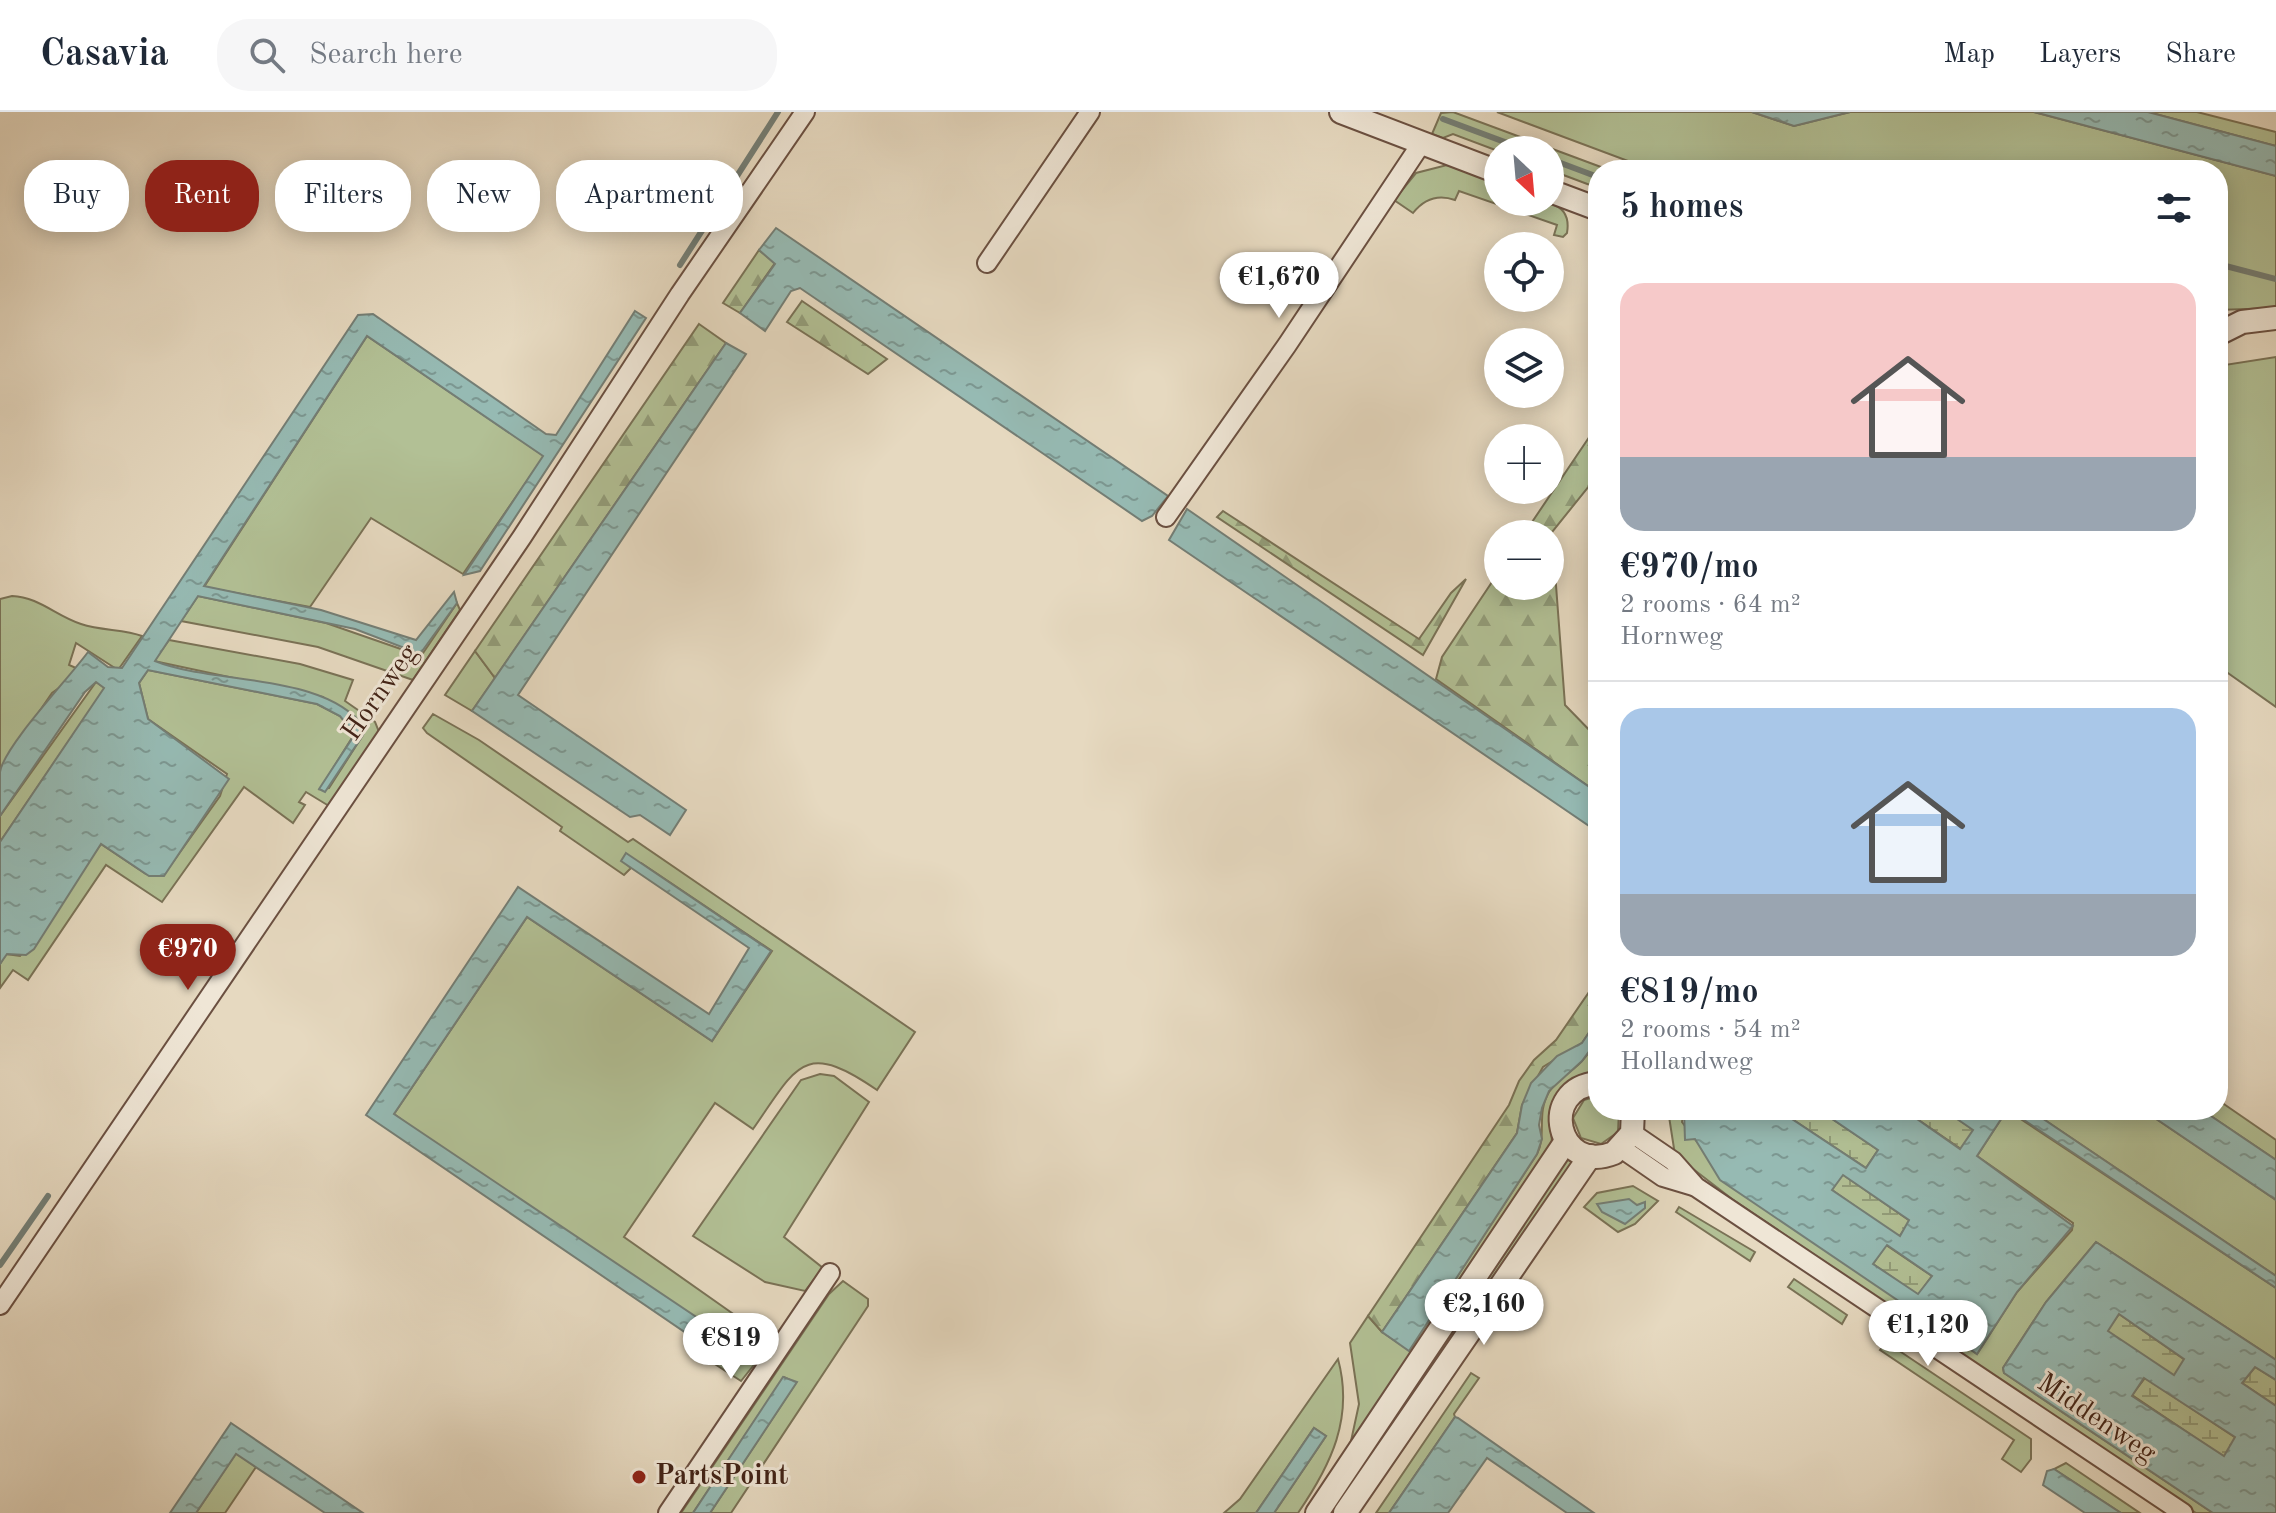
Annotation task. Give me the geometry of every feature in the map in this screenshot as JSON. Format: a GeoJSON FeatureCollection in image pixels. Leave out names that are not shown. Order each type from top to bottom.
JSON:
{"type":"FeatureCollection","features":[{"type":"Feature","properties":{"kind":"street","name":"Hornweg"},"geometry":{"type":"LineString","coordinates":[[0,1305],[805,112]]}},
{"type":"Feature","properties":{"kind":"street"},"geometry":{"type":"LineString","coordinates":[[987,263],[1090,112]]}},
{"type":"Feature","properties":{"kind":"street"},"geometry":{"type":"LineString","coordinates":[[1341,112],[1484,167]]}},
{"type":"Feature","properties":{"kind":"street"},"geometry":{"type":"LineString","coordinates":[[1166,517],[1287,345],[1421,144]]}},
{"type":"Feature","properties":{"kind":"street"},"geometry":{"type":"LineString","coordinates":[[1564,196],[1588,205]]}},
{"type":"Feature","properties":{"kind":"street"},"geometry":{"type":"LineString","coordinates":[[2228,318],[2242,322]]}},
{"type":"Feature","properties":{"kind":"street"},"geometry":{"type":"LineString","coordinates":[[2228,329],[2242,322],[2276,318]]}},
{"type":"Feature","properties":{"kind":"street"},"geometry":{"type":"LineString","coordinates":[[1588,1086],[1577,1089],[1564,1104],[1560,1122],[1566,1141],[1590,1156],[1606,1156],[1626,1141],[1631,1120]]}},
{"type":"Feature","properties":{"kind":"street"},"geometry":{"type":"LineString","coordinates":[[1317,1513],[1566,1141]]}},
{"type":"Feature","properties":{"kind":"street","name":"Middenweg"},"geometry":{"type":"LineString","coordinates":[[1626,1141],[1673,1161],[1696,1187],[2183,1513]]}},
{"type":"Feature","properties":{"kind":"street"},"geometry":{"type":"LineString","coordinates":[[1345,1513],[1590,1156]]}},
{"type":"Feature","properties":{"kind":"street"},"geometry":{"type":"LineString","coordinates":[[668,1513],[830,1273]]}},
{"type":"Feature","properties":{"kind":"green space"},"geometry":{"type":"Polygon","coordinates":[[[1453,112],[1518,136],[1484,136],[1484,146],[1453,134],[1443,138],[1432,134],[1441,113],[1453,112]]]}},
{"type":"Feature","properties":{"kind":"green space"},"geometry":{"type":"Polygon","coordinates":[[[1497,112],[1752,112],[1794,126],[1850,112],[2034,112],[2216,160],[1625,160],[1497,112]]]}},
{"type":"Feature","properties":{"kind":"green space"},"geometry":{"type":"Polygon","coordinates":[[[2148,112],[2197,112],[2276,132],[2276,146],[2148,112]]]}},
{"type":"Feature","properties":{"kind":"green space"},"geometry":{"type":"Polygon","coordinates":[[[1564,153],[1588,162],[1588,184],[1564,175],[1564,153]]]}},
{"type":"Feature","properties":{"kind":"green space"},"geometry":{"type":"Polygon","coordinates":[[[2228,163],[2276,176],[2276,308],[2228,310],[2228,163]]]}},
{"type":"Feature","properties":{"kind":"green space"},"geometry":{"type":"Polygon","coordinates":[[[1447,165],[1484,178],[1484,200],[1459,191],[1455,200],[1432,199],[1413,213],[1394,200],[1416,173],[1447,165]]]}},
{"type":"Feature","properties":{"kind":"green space"},"geometry":{"type":"Polygon","coordinates":[[[1564,213],[1567,233],[1564,236],[1564,232],[1555,232],[1557,225],[1531,216],[1564,216],[1564,213]]]}},
{"type":"Feature","properties":{"kind":"green space"},"geometry":{"type":"Polygon","coordinates":[[[759,250],[775,263],[740,313],[723,303],[759,250]]]}},
{"type":"Feature","properties":{"kind":"green space"},"geometry":{"type":"Polygon","coordinates":[[[802,301],[887,359],[868,374],[787,322],[802,301]]]}},
{"type":"Feature","properties":{"kind":"green space"},"geometry":{"type":"Polygon","coordinates":[[[699,324],[726,343],[495,678],[475,651],[699,324]]]}},
{"type":"Feature","properties":{"kind":"green space"},"geometry":{"type":"Polygon","coordinates":[[[367,336],[544,456],[463,574],[371,518],[310,607],[204,587],[367,336]]]}},
{"type":"Feature","properties":{"kind":"green space"},"geometry":{"type":"Polygon","coordinates":[[[2276,357],[2276,707],[2228,673],[2228,364],[2276,357]]]}},
{"type":"Feature","properties":{"kind":"green space"},"geometry":{"type":"Polygon","coordinates":[[[1588,439],[1588,487],[1562,520],[1533,520],[1544,504],[1564,504],[1564,475],[1588,439]]]}},
{"type":"Feature","properties":{"kind":"green space"},"geometry":{"type":"Polygon","coordinates":[[[1223,511],[1419,639],[1451,593],[1466,579],[1423,655],[1217,517],[1223,511]]]}},
{"type":"Feature","properties":{"kind":"green space"},"geometry":{"type":"Polygon","coordinates":[[[1484,594],[1484,600],[1557,600],[1565,705],[1588,729],[1588,786],[1436,679],[1442,657],[1484,594]]]}},
{"type":"Feature","properties":{"kind":"green space"},"geometry":{"type":"Polygon","coordinates":[[[12,596],[39,603],[81,624],[142,636],[118,670],[76,643],[69,665],[76,668],[66,683],[52,693],[0,769],[0,599],[12,596]]]}},
{"type":"Feature","properties":{"kind":"green space"},"geometry":{"type":"Polygon","coordinates":[[[198,596],[326,623],[421,656],[457,603],[460,610],[413,680],[318,647],[181,621],[198,596]]]}},
{"type":"Feature","properties":{"kind":"green space"},"geometry":{"type":"Polygon","coordinates":[[[169,640],[300,664],[353,680],[345,701],[375,722],[379,732],[329,806],[306,792],[299,802],[305,805],[293,823],[244,787],[162,902],[106,865],[28,980],[13,970],[0,988],[0,964],[6,954],[20,956],[101,844],[146,874],[163,876],[220,796],[227,774],[148,719],[139,683],[148,670],[317,704],[340,716],[355,733],[320,789],[329,788],[363,735],[323,697],[154,661],[169,640]]]}},
{"type":"Feature","properties":{"kind":"green space"},"geometry":{"type":"Polygon","coordinates":[[[475,651],[495,678],[472,711],[445,695],[475,651]]]}},
{"type":"Feature","properties":{"kind":"green space"},"geometry":{"type":"Polygon","coordinates":[[[96,682],[105,688],[0,842],[0,816],[96,682]]]}},
{"type":"Feature","properties":{"kind":"green space"},"geometry":{"type":"Polygon","coordinates":[[[433,714],[479,740],[628,842],[633,839],[915,1032],[877,1090],[852,1074],[817,1063],[804,1067],[792,1076],[753,1129],[715,1103],[624,1237],[749,1325],[757,1361],[741,1381],[690,1348],[695,1340],[735,1367],[394,1114],[527,917],[712,1041],[772,951],[641,863],[625,863],[631,868],[624,875],[560,831],[562,827],[427,733],[423,728],[433,714]]]}},
{"type":"Feature","properties":{"kind":"green space"},"geometry":{"type":"Polygon","coordinates":[[[1588,994],[1588,1034],[1582,1043],[1543,1067],[1522,1105],[1517,1133],[1382,1332],[1368,1316],[1509,1105],[1519,1081],[1534,1060],[1556,1040],[1588,994]]]}},
{"type":"Feature","properties":{"kind":"green space"},"geometry":{"type":"Polygon","coordinates":[[[1588,1054],[1588,1075],[1576,1078],[1551,1116],[1552,1148],[1348,1455],[1359,1404],[1350,1343],[1368,1316],[1382,1332],[1409,1350],[1537,1154],[1543,1108],[1549,1092],[1588,1054]]]}},
{"type":"Feature","properties":{"kind":"green space"},"geometry":{"type":"Polygon","coordinates":[[[820,1074],[834,1076],[869,1102],[784,1237],[823,1268],[805,1291],[765,1282],[693,1236],[801,1080],[820,1074]]]}},
{"type":"Feature","properties":{"kind":"green space"},"geometry":{"type":"Polygon","coordinates":[[[1588,1099],[1588,1120],[1619,1120],[1618,1132],[1601,1144],[1581,1138],[1573,1118],[1588,1099]]]}},
{"type":"Feature","properties":{"kind":"green space"},"geometry":{"type":"Polygon","coordinates":[[[2228,1107],[2276,1140],[2276,1160],[2217,1120],[2228,1120],[2228,1107]]]}},
{"type":"Feature","properties":{"kind":"green space"},"geometry":{"type":"Polygon","coordinates":[[[1670,1120],[1682,1120],[1698,1143],[1977,1354],[2017,1292],[2072,1230],[2073,1223],[1977,1156],[2000,1120],[2022,1120],[2276,1288],[2276,1360],[2096,1242],[2046,1302],[2003,1368],[2004,1373],[2213,1513],[2196,1513],[1732,1199],[1675,1155],[1670,1120]]]}},
{"type":"Feature","properties":{"kind":"green space"},"geometry":{"type":"Polygon","coordinates":[[[1794,1120],[1834,1120],[1878,1150],[1866,1168],[1794,1120]]]}},
{"type":"Feature","properties":{"kind":"green space"},"geometry":{"type":"Polygon","coordinates":[[[1919,1120],[1959,1120],[1974,1130],[1961,1149],[1919,1120]]]}},
{"type":"Feature","properties":{"kind":"green space"},"geometry":{"type":"Polygon","coordinates":[[[2045,1120],[2158,1120],[2276,1200],[2276,1276],[2045,1120]]]}},
{"type":"Feature","properties":{"kind":"green space"},"geometry":{"type":"Polygon","coordinates":[[[1566,1158],[1573,1163],[1337,1513],[1322,1513],[1566,1158]]]}},
{"type":"Feature","properties":{"kind":"green space"},"geometry":{"type":"Polygon","coordinates":[[[1842,1174],[1910,1221],[1899,1237],[1832,1190],[1842,1174]]]}},
{"type":"Feature","properties":{"kind":"green space"},"geometry":{"type":"Polygon","coordinates":[[[1633,1186],[1658,1201],[1635,1224],[1618,1232],[1584,1207],[1597,1193],[1633,1186]]]}},
{"type":"Feature","properties":{"kind":"green space"},"geometry":{"type":"Polygon","coordinates":[[[1679,1207],[1755,1252],[1750,1261],[1676,1212],[1679,1207]]]}},
{"type":"Feature","properties":{"kind":"green space"},"geometry":{"type":"Polygon","coordinates":[[[1886,1245],[1932,1276],[1918,1295],[1873,1264],[1886,1245]]]}},
{"type":"Feature","properties":{"kind":"green space"},"geometry":{"type":"Polygon","coordinates":[[[1794,1279],[1847,1315],[1842,1324],[1788,1287],[1794,1279]]]}},
{"type":"Feature","properties":{"kind":"green space"},"geometry":{"type":"Polygon","coordinates":[[[843,1281],[868,1299],[868,1306],[731,1513],[710,1513],[796,1383],[784,1377],[693,1513],[681,1513],[829,1294],[843,1281]]]}},
{"type":"Feature","properties":{"kind":"green space"},"geometry":{"type":"Polygon","coordinates":[[[2119,1314],[2185,1360],[2174,1376],[2107,1331],[2119,1314]]]}},
{"type":"Feature","properties":{"kind":"green space"},"geometry":{"type":"Polygon","coordinates":[[[1886,1342],[2031,1439],[2031,1459],[2021,1472],[2002,1459],[2014,1440],[1880,1350],[1886,1342]]]}},
{"type":"Feature","properties":{"kind":"green space"},"geometry":{"type":"Polygon","coordinates":[[[1338,1359],[1343,1401],[1341,1421],[1329,1459],[1298,1513],[1274,1513],[1326,1436],[1314,1428],[1256,1513],[1224,1513],[1240,1499],[1338,1359]]]}},
{"type":"Feature","properties":{"kind":"green space"},"geometry":{"type":"Polygon","coordinates":[[[2255,1367],[2276,1380],[2276,1406],[2242,1383],[2255,1367]]]}},
{"type":"Feature","properties":{"kind":"green space"},"geometry":{"type":"Polygon","coordinates":[[[1471,1373],[1479,1378],[1454,1414],[1455,1417],[1389,1513],[1376,1513],[1471,1373]]]}},
{"type":"Feature","properties":{"kind":"green space"},"geometry":{"type":"Polygon","coordinates":[[[2145,1378],[2236,1438],[2224,1457],[2132,1395],[2145,1378]]]}},
{"type":"Feature","properties":{"kind":"green space"},"geometry":{"type":"Polygon","coordinates":[[[236,1453],[256,1467],[225,1513],[196,1513],[236,1453]]]}},
{"type":"Feature","properties":{"kind":"green space"},"geometry":{"type":"Polygon","coordinates":[[[2066,1463],[2140,1513],[2121,1513],[2054,1469],[2066,1463]]]}},
{"type":"Feature","properties":{"kind":"water"},"geometry":{"type":"Polygon","coordinates":[[[1752,112],[1850,112],[1794,126],[1752,112]]]}},
{"type":"Feature","properties":{"kind":"water"},"geometry":{"type":"Polygon","coordinates":[[[2034,112],[2148,112],[2276,146],[2276,176],[2228,163],[2228,160],[2216,160],[2034,112]]]}},
{"type":"Feature","properties":{"kind":"water"},"geometry":{"type":"Polygon","coordinates":[[[776,228],[1168,496],[1152,516],[1142,521],[800,288],[791,291],[765,331],[740,313],[775,264],[759,250],[776,228]]]}},
{"type":"Feature","properties":{"kind":"water"},"geometry":{"type":"Polygon","coordinates":[[[635,311],[646,318],[480,571],[464,575],[543,456],[367,336],[204,586],[321,610],[416,640],[454,592],[457,603],[420,654],[355,629],[198,596],[155,661],[207,674],[267,682],[324,697],[347,710],[365,728],[363,735],[325,792],[319,789],[355,734],[340,716],[317,704],[148,670],[139,683],[148,719],[229,779],[164,876],[149,876],[101,844],[34,949],[26,955],[7,954],[0,964],[0,842],[104,688],[96,682],[85,692],[0,816],[0,772],[4,760],[25,729],[88,652],[108,667],[122,668],[358,315],[373,314],[546,434],[556,435],[635,311]]]}},
{"type":"Feature","properties":{"kind":"water"},"geometry":{"type":"Polygon","coordinates":[[[726,343],[746,354],[518,695],[686,810],[670,835],[640,815],[630,817],[472,711],[726,343]]]}},
{"type":"Feature","properties":{"kind":"water"},"geometry":{"type":"Polygon","coordinates":[[[1187,509],[1588,786],[1588,825],[1169,540],[1187,509]]]}},
{"type":"Feature","properties":{"kind":"water"},"geometry":{"type":"Polygon","coordinates":[[[626,853],[771,951],[712,1041],[527,917],[394,1114],[747,1351],[736,1367],[366,1115],[518,887],[709,1014],[749,948],[621,861],[626,853]]]}},
{"type":"Feature","properties":{"kind":"water"},"geometry":{"type":"Polygon","coordinates":[[[1588,1034],[1588,1053],[1549,1091],[1542,1108],[1539,1125],[1542,1139],[1537,1154],[1409,1351],[1382,1332],[1517,1133],[1522,1105],[1531,1083],[1557,1056],[1582,1043],[1588,1034]]]}},
{"type":"Feature","properties":{"kind":"water"},"geometry":{"type":"Polygon","coordinates":[[[1684,1120],[1794,1120],[1866,1168],[1878,1150],[1834,1120],[1918,1120],[1960,1149],[1973,1130],[1958,1120],[2000,1120],[1977,1156],[2073,1226],[2017,1292],[1977,1354],[1720,1180],[1695,1139],[1685,1140],[1684,1120]],[[1843,1175],[1832,1190],[1900,1236],[1909,1220],[1843,1175]],[[1887,1245],[1873,1264],[1918,1294],[1932,1276],[1887,1245]]]}},
{"type":"Feature","properties":{"kind":"water"},"geometry":{"type":"Polygon","coordinates":[[[2024,1120],[2045,1120],[2276,1276],[2276,1288],[2024,1120]]]}},
{"type":"Feature","properties":{"kind":"water"},"geometry":{"type":"Polygon","coordinates":[[[2158,1120],[2217,1120],[2276,1160],[2276,1200],[2158,1120]]]}},
{"type":"Feature","properties":{"kind":"water"},"geometry":{"type":"Polygon","coordinates":[[[1629,1199],[1637,1205],[1645,1202],[1645,1208],[1625,1224],[1602,1212],[1597,1204],[1629,1199]]]}},
{"type":"Feature","properties":{"kind":"water"},"geometry":{"type":"Polygon","coordinates":[[[2096,1242],[2276,1360],[2276,1380],[2255,1367],[2242,1383],[2276,1406],[2276,1513],[2213,1513],[2004,1373],[2003,1368],[2046,1302],[2096,1242]],[[2119,1314],[2108,1331],[2174,1375],[2184,1359],[2119,1314]],[[2144,1378],[2132,1396],[2224,1456],[2235,1437],[2144,1378]]]}},
{"type":"Feature","properties":{"kind":"water"},"geometry":{"type":"Polygon","coordinates":[[[783,1377],[797,1382],[710,1513],[693,1513],[783,1377]]]}},
{"type":"Feature","properties":{"kind":"water"},"geometry":{"type":"Polygon","coordinates":[[[1455,1417],[1594,1513],[1567,1513],[1487,1458],[1448,1513],[1389,1513],[1455,1417]]]}},
{"type":"Feature","properties":{"kind":"water"},"geometry":{"type":"Polygon","coordinates":[[[231,1423],[363,1513],[325,1513],[236,1454],[196,1513],[170,1513],[231,1423]]]}},
{"type":"Feature","properties":{"kind":"water"},"geometry":{"type":"Polygon","coordinates":[[[1314,1428],[1326,1436],[1274,1513],[1256,1513],[1314,1428]]]}},
{"type":"Feature","properties":{"kind":"water"},"geometry":{"type":"Polygon","coordinates":[[[2054,1469],[2121,1513],[2085,1513],[2043,1485],[2047,1471],[2054,1469]]]}},
{"type":"Feature","properties":{"kind":"waterway"},"geometry":{"type":"LineString","coordinates":[[680,265],[778,112]]}},
{"type":"Feature","properties":{"kind":"waterway"},"geometry":{"type":"LineString","coordinates":[[1443,119],[1489,136]]}},
{"type":"Feature","properties":{"kind":"waterway"},"geometry":{"type":"LineString","coordinates":[[1564,164],[1588,173]]}},
{"type":"Feature","properties":{"kind":"waterway"},"geometry":{"type":"LineString","coordinates":[[2228,267],[2276,279]]}},
{"type":"Feature","properties":{"kind":"waterway"},"geometry":{"type":"LineString","coordinates":[[0,1265],[48,1196]]}},
{"type":"Feature","properties":{"kind":"place","name":"PartsPoint"},"geometry":{"type":"Point","coordinates":[639,1477]}}]}
